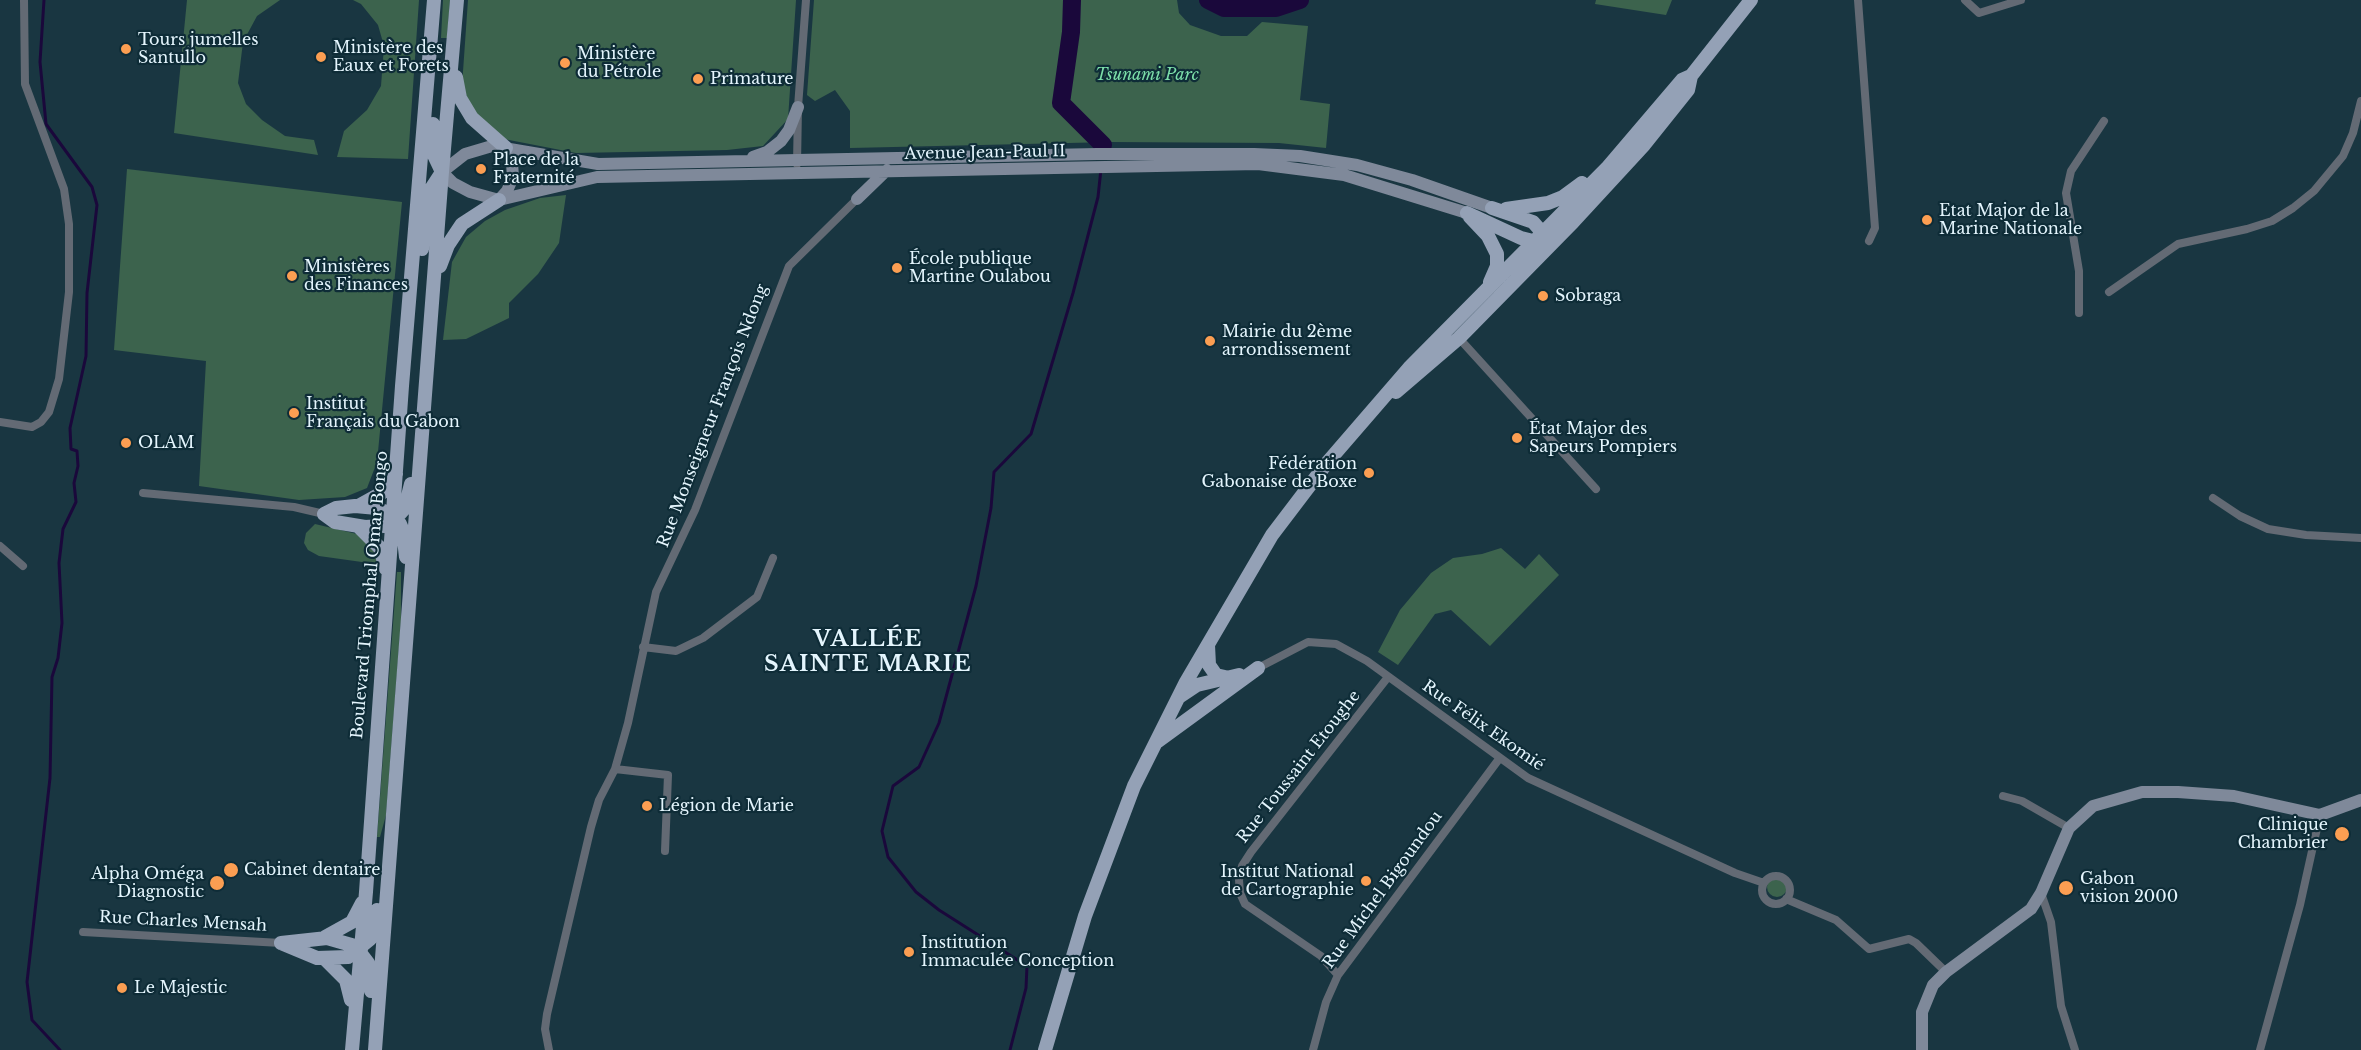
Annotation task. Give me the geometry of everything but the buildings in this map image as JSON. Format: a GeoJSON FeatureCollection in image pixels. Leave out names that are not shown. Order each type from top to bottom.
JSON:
{"type":"FeatureCollection","features":[{"type":"Feature","properties":{"kind":"main road","name":"Boulevard Triomphal Omar Bongo"},"geometry":{"type":"LineString","coordinates":[[352,1050],[434,0]]}},
{"type":"Feature","properties":{"kind":"main road"},"geometry":{"type":"LineString","coordinates":[[375,1050],[442,172],[458,0]]}},
{"type":"Feature","properties":{"kind":"main road"},"geometry":{"type":"LineString","coordinates":[[1467,213],[1521,238],[1541,238],[1563,228],[1627,164],[1688,90],[1691,76],[1751,0]]}},
{"type":"Feature","properties":{"kind":"main road"},"geometry":{"type":"LineString","coordinates":[[433,15],[438,58],[433,153],[442,172],[453,183],[470,192],[499,200]]}},
{"type":"Feature","properties":{"kind":"main road"},"geometry":{"type":"LineString","coordinates":[[433,300],[443,256],[458,229],[467,220],[499,200],[507,191],[513,177],[512,163],[506,148],[476,122],[466,110],[458,91],[452,57]]}},
{"type":"Feature","properties":{"kind":"main road"},"geometry":{"type":"LineString","coordinates":[[1478,300],[1541,238],[1638,133],[1682,80],[1691,76]]}},
{"type":"Feature","properties":{"kind":"main road"},"geometry":{"type":"LineString","coordinates":[[741,161],[767,152],[781,141],[789,130],[798,107]]}},
{"type":"Feature","properties":{"kind":"main road"},"geometry":{"type":"LineString","coordinates":[[1492,208],[1526,208],[1563,197],[1638,133]]}},
{"type":"Feature","properties":{"kind":"main road","name":"Avenue Jean-Paul II"},"geometry":{"type":"LineString","coordinates":[[442,172],[461,156],[492,147],[554,159],[598,164],[741,161],[846,171],[1108,168],[1233,163],[1304,168],[1355,177],[1467,213]]}},
{"type":"Feature","properties":{"kind":"main road","name":"Avenue Jean-Paul II"},"geometry":{"type":"LineString","coordinates":[[499,200],[597,177],[797,166],[1103,154],[1254,154],[1331,160],[1381,170],[1492,208]]}},
{"type":"Feature","properties":{"kind":"main road"},"geometry":{"type":"LineString","coordinates":[[1045,1050],[1067,971],[1125,806],[1154,744],[1251,568],[1284,519],[1326,464],[1379,405],[1417,377],[1627,164]]}},
{"type":"Feature","properties":{"kind":"main road"},"geometry":{"type":"LineString","coordinates":[[857,199],[887,170]]}},
{"type":"Feature","properties":{"kind":"main road"},"geometry":{"type":"LineString","coordinates":[[846,171],[859,181],[857,199]]}},
{"type":"Feature","properties":{"kind":"main road"},"geometry":{"type":"LineString","coordinates":[[407,326],[417,291],[427,195],[442,172]]}},
{"type":"Feature","properties":{"kind":"main road"},"geometry":{"type":"LineString","coordinates":[[1459,332],[1541,250],[1541,238],[1533,222],[1492,208]]}},
{"type":"Feature","properties":{"kind":"main road"},"geometry":{"type":"LineString","coordinates":[[1459,332],[1496,272],[1497,254],[1488,236],[1467,213]]}},
{"type":"Feature","properties":{"kind":"main road"},"geometry":{"type":"LineString","coordinates":[[406,637],[405,537],[395,519],[383,510],[356,506],[336,508],[324,514],[334,522],[359,527],[383,526],[395,519],[408,500],[414,444],[425,407]]}},
{"type":"Feature","properties":{"kind":"main road"},"geometry":{"type":"LineString","coordinates":[[356,506],[387,490],[398,466]]}},
{"type":"Feature","properties":{"kind":"main road"},"geometry":{"type":"LineString","coordinates":[[359,527],[382,552],[388,582]]}},
{"type":"Feature","properties":{"kind":"main road"},"geometry":{"type":"LineString","coordinates":[[1208,643],[1209,665],[1216,675],[1231,678]]}},
{"type":"Feature","properties":{"kind":"main road"},"geometry":{"type":"LineString","coordinates":[[1184,690],[1231,678],[1258,668]]}},
{"type":"Feature","properties":{"kind":"main road"},"geometry":{"type":"LineString","coordinates":[[1154,744],[1258,668]]}},
{"type":"Feature","properties":{"kind":"main road"},"geometry":{"type":"LineString","coordinates":[[1184,690],[1198,699],[1213,697],[1223,692]]}},
{"type":"Feature","properties":{"kind":"main road"},"geometry":{"type":"LineString","coordinates":[[1922,1050],[1924,1004],[1933,985],[1946,972],[2023,916],[2042,893],[2069,828],[2093,806],[2142,792],[2234,796],[2320,815],[2361,800]]}},
{"type":"Feature","properties":{"kind":"main road"},"geometry":{"type":"LineString","coordinates":[[281,943],[324,958],[348,957],[361,950],[370,939],[375,925],[383,847],[393,812]]}},
{"type":"Feature","properties":{"kind":"main road"},"geometry":{"type":"LineString","coordinates":[[323,938],[352,922],[366,892]]}},
{"type":"Feature","properties":{"kind":"main road"},"geometry":{"type":"LineString","coordinates":[[281,943],[323,938],[348,942],[361,950],[368,963],[371,976],[367,1050]]}},
{"type":"Feature","properties":{"kind":"main road"},"geometry":{"type":"LineString","coordinates":[[324,958],[348,984],[354,1012]]}},
{"type":"Feature","properties":{"kind":"street"},"geometry":{"type":"LineString","coordinates":[[0,422],[32,427],[41,422],[49,412],[59,379],[69,292],[69,224],[64,189],[25,84],[24,0]]}},
{"type":"Feature","properties":{"kind":"street"},"geometry":{"type":"LineString","coordinates":[[797,166],[798,107],[806,0]]}},
{"type":"Feature","properties":{"kind":"street"},"geometry":{"type":"LineString","coordinates":[[1858,0],[1875,228],[1869,241]]}},
{"type":"Feature","properties":{"kind":"street"},"geometry":{"type":"LineString","coordinates":[[1965,0],[1970,8],[1979,13],[2021,0]]}},
{"type":"Feature","properties":{"kind":"street"},"geometry":{"type":"LineString","coordinates":[[2109,292],[2178,244],[2247,229],[2272,220],[2293,208],[2314,191],[2343,156],[2353,134],[2361,101]]}},
{"type":"Feature","properties":{"kind":"street"},"geometry":{"type":"LineString","coordinates":[[2079,313],[2079,271],[2066,193],[2072,171],[2104,121]]}},
{"type":"Feature","properties":{"kind":"street","name":"Rue Monseigneur François Ndong"},"geometry":{"type":"LineString","coordinates":[[549,1050],[545,1029],[547,1014],[588,838],[599,800],[615,769],[628,723],[656,592],[695,510],[789,266],[857,199]]}},
{"type":"Feature","properties":{"kind":"street"},"geometry":{"type":"LineString","coordinates":[[1459,332],[1596,489]]}},
{"type":"Feature","properties":{"kind":"street"},"geometry":{"type":"LineString","coordinates":[[143,493],[294,507],[324,514]]}},
{"type":"Feature","properties":{"kind":"street"},"geometry":{"type":"LineString","coordinates":[[2213,498],[2240,516],[2268,528],[2306,535],[2361,538]]}},
{"type":"Feature","properties":{"kind":"street"},"geometry":{"type":"LineString","coordinates":[[0,546],[23,566]]}},
{"type":"Feature","properties":{"kind":"street"},"geometry":{"type":"LineString","coordinates":[[643,647],[676,651],[703,638],[757,597],[773,558]]}},
{"type":"Feature","properties":{"kind":"street","name":"Rue Félix Ekomié"},"geometry":{"type":"LineString","coordinates":[[1258,668],[1295,647],[1316,641],[1336,644],[1352,652],[1388,677],[1528,778],[1735,873],[1764,883]]}},
{"type":"Feature","properties":{"kind":"street","name":"Rue Toussaint Etoughe"},"geometry":{"type":"LineString","coordinates":[[1338,975],[1320,956],[1245,904],[1240,893],[1239,880],[1242,866],[1251,852],[1388,677]]}},
{"type":"Feature","properties":{"kind":"street","name":"Rue Michel Bigoundou"},"geometry":{"type":"LineString","coordinates":[[1313,1050],[1326,1002],[1338,975],[1499,759]]}},
{"type":"Feature","properties":{"kind":"street"},"geometry":{"type":"LineString","coordinates":[[615,769],[668,775],[665,851]]}},
{"type":"Feature","properties":{"kind":"street"},"geometry":{"type":"LineString","coordinates":[[2003,796],[2022,801],[2069,828]]}},
{"type":"Feature","properties":{"kind":"street"},"geometry":{"type":"LineString","coordinates":[[2260,1050],[2268,1013],[2300,905],[2320,815]]}},
{"type":"Feature","properties":{"kind":"street"},"geometry":{"type":"LineString","coordinates":[[1775,876],[1784,878],[1790,891],[1786,899],[1778,904],[1766,900],[1762,892],[1764,883],[1775,876]]}},
{"type":"Feature","properties":{"kind":"street"},"geometry":{"type":"LineString","coordinates":[[2042,893],[2051,922],[2061,1006],[2074,1050]]}},
{"type":"Feature","properties":{"kind":"street"},"geometry":{"type":"LineString","coordinates":[[1786,899],[1836,920],[1869,949],[1909,939],[1946,972]]}},
{"type":"Feature","properties":{"kind":"street","name":"Rue Charles Mensah"},"geometry":{"type":"LineString","coordinates":[[83,932],[281,943]]}},
{"type":"Feature","properties":{"kind":"green space"},"geometry":{"type":"Polygon","coordinates":[[[187,0],[280,0],[257,16],[243,42],[238,83],[246,104],[262,120],[285,136],[314,140],[318,155],[174,133],[187,0]]]}},
{"type":"Feature","properties":{"kind":"green space"},"geometry":{"type":"Polygon","coordinates":[[[353,0],[419,0],[408,159],[337,157],[344,131],[367,110],[381,86],[384,46],[378,25],[361,4],[353,0]]]}},
{"type":"Feature","properties":{"kind":"green space"},"geometry":{"type":"Polygon","coordinates":[[[443,0],[450,0],[447,38],[441,38],[443,0]]]}},
{"type":"Feature","properties":{"kind":"green space"},"geometry":{"type":"Polygon","coordinates":[[[468,0],[796,0],[788,119],[763,146],[727,150],[576,153],[504,139],[473,111],[462,86],[468,0]]]}},
{"type":"Feature","properties":{"kind":"green space","name":"Tsunami Parc"},"geometry":{"type":"Polygon","coordinates":[[[814,0],[1177,0],[1179,13],[1190,25],[1221,36],[1247,36],[1262,22],[1308,26],[1300,100],[1330,104],[1326,148],[1279,143],[1111,142],[850,148],[850,111],[835,90],[815,101],[807,95],[814,0]]]}},
{"type":"Feature","properties":{"kind":"green space"},"geometry":{"type":"Polygon","coordinates":[[[1596,0],[1672,0],[1666,15],[1595,4],[1596,0]]]}},
{"type":"Feature","properties":{"kind":"green space"},"geometry":{"type":"Polygon","coordinates":[[[127,169],[402,202],[377,462],[367,488],[345,497],[299,500],[199,486],[206,361],[114,350],[127,169]]]}},
{"type":"Feature","properties":{"kind":"green space"},"geometry":{"type":"Polygon","coordinates":[[[566,195],[559,243],[538,274],[509,303],[509,318],[466,339],[443,340],[452,262],[466,237],[485,221],[505,210],[540,198],[566,195]]]}},
{"type":"Feature","properties":{"kind":"green space"},"geometry":{"type":"Polygon","coordinates":[[[315,524],[357,534],[373,550],[378,560],[378,571],[370,571],[362,562],[319,556],[308,550],[304,543],[306,533],[315,524]]]}},
{"type":"Feature","properties":{"kind":"green space"},"geometry":{"type":"Polygon","coordinates":[[[1501,548],[1525,569],[1539,554],[1559,575],[1490,646],[1451,610],[1435,614],[1398,665],[1378,652],[1400,610],[1431,573],[1453,558],[1482,554],[1501,548]]]}},
{"type":"Feature","properties":{"kind":"green space"},"geometry":{"type":"Polygon","coordinates":[[[397,572],[401,572],[401,621],[386,815],[380,837],[377,837],[397,572]]]}},
{"type":"Feature","properties":{"kind":"green space"},"geometry":{"type":"Polygon","coordinates":[[[1777,877],[1784,880],[1787,887],[1784,894],[1777,897],[1770,894],[1767,887],[1770,880],[1777,877]]]}},
{"type":"Feature","properties":{"kind":"waterway"},"geometry":{"type":"LineString","coordinates":[[44,0],[40,62],[46,124],[92,187],[97,205],[87,293],[86,356],[70,428],[71,449],[77,451],[78,466],[74,483],[76,502],[63,529],[59,563],[62,623],[58,658],[52,677],[50,778],[27,982],[32,1020],[60,1050]]}},
{"type":"Feature","properties":{"kind":"waterway"},"geometry":{"type":"LineString","coordinates":[[1072,0],[1071,32],[1061,103],[1103,145]]}},
{"type":"Feature","properties":{"kind":"waterway"},"geometry":{"type":"LineString","coordinates":[[1208,0],[1224,8],[1276,8],[1300,0]]}},
{"type":"Feature","properties":{"kind":"waterway"},"geometry":{"type":"LineString","coordinates":[[1010,1050],[1026,988],[1027,966],[939,910],[916,892],[888,857],[882,831],[893,786],[919,767],[939,723],[976,586],[991,508],[994,472],[1031,434],[1073,293],[1098,197],[1101,169]]}},
{"type":"Feature","properties":{"kind":"place","name":"Tours jumelles Santullo"},"geometry":{"type":"Point","coordinates":[126,49]}},
{"type":"Feature","properties":{"kind":"place","name":"Ministère des Eaux et Forets"},"geometry":{"type":"Point","coordinates":[321,57]}},
{"type":"Feature","properties":{"kind":"place","name":"Ministère du Pétrole"},"geometry":{"type":"Point","coordinates":[565,63]}},
{"type":"Feature","properties":{"kind":"place","name":"Primature"},"geometry":{"type":"Point","coordinates":[698,79]}},
{"type":"Feature","properties":{"kind":"place","name":"Place de la Fraternité"},"geometry":{"type":"Point","coordinates":[481,169]}},
{"type":"Feature","properties":{"kind":"place","name":"Etat Major de la Marine Nationale"},"geometry":{"type":"Point","coordinates":[1927,220]}},
{"type":"Feature","properties":{"kind":"place","name":"École publique Martine Oulabou"},"geometry":{"type":"Point","coordinates":[897,268]}},
{"type":"Feature","properties":{"kind":"place","name":"Ministères des Finances"},"geometry":{"type":"Point","coordinates":[292,276]}},
{"type":"Feature","properties":{"kind":"place","name":"Sobraga"},"geometry":{"type":"Point","coordinates":[1543,296]}},
{"type":"Feature","properties":{"kind":"place","name":"Mairie du 2ème arrondissement"},"geometry":{"type":"Point","coordinates":[1210,341]}},
{"type":"Feature","properties":{"kind":"place","name":"Institut Français du Gabon"},"geometry":{"type":"Point","coordinates":[294,413]}},
{"type":"Feature","properties":{"kind":"place","name":"État Major des Sapeurs Pompiers"},"geometry":{"type":"Point","coordinates":[1517,438]}},
{"type":"Feature","properties":{"kind":"place","name":"OLAM"},"geometry":{"type":"Point","coordinates":[126,443]}},
{"type":"Feature","properties":{"kind":"place","name":"Fédération Gabonaise de Boxe"},"geometry":{"type":"Point","coordinates":[1369,473]}},
{"type":"Feature","properties":{"kind":"place","name":"Légion de Marie"},"geometry":{"type":"Point","coordinates":[647,806]}},
{"type":"Feature","properties":{"kind":"place","name":"Clinique Chambrier"},"geometry":{"type":"Point","coordinates":[2342,834]}},
{"type":"Feature","properties":{"kind":"place","name":"Cabinet dentaire"},"geometry":{"type":"Point","coordinates":[231,870]}},
{"type":"Feature","properties":{"kind":"place","name":"Institut National de Cartographie"},"geometry":{"type":"Point","coordinates":[1366,881]}},
{"type":"Feature","properties":{"kind":"place","name":"Alpha Oméga Diagnostic"},"geometry":{"type":"Point","coordinates":[217,883]}},
{"type":"Feature","properties":{"kind":"place","name":"Gabon vision 2000"},"geometry":{"type":"Point","coordinates":[2066,888]}},
{"type":"Feature","properties":{"kind":"place","name":"Institution Immaculée Conception"},"geometry":{"type":"Point","coordinates":[909,952]}},
{"type":"Feature","properties":{"kind":"place","name":"Le Majestic"},"geometry":{"type":"Point","coordinates":[122,988]}},
{"type":"Feature","properties":{"kind":"district","name":"VALLÉE SAINTE MARIE"},"geometry":{"type":"Point","coordinates":[868,652]}}]}
